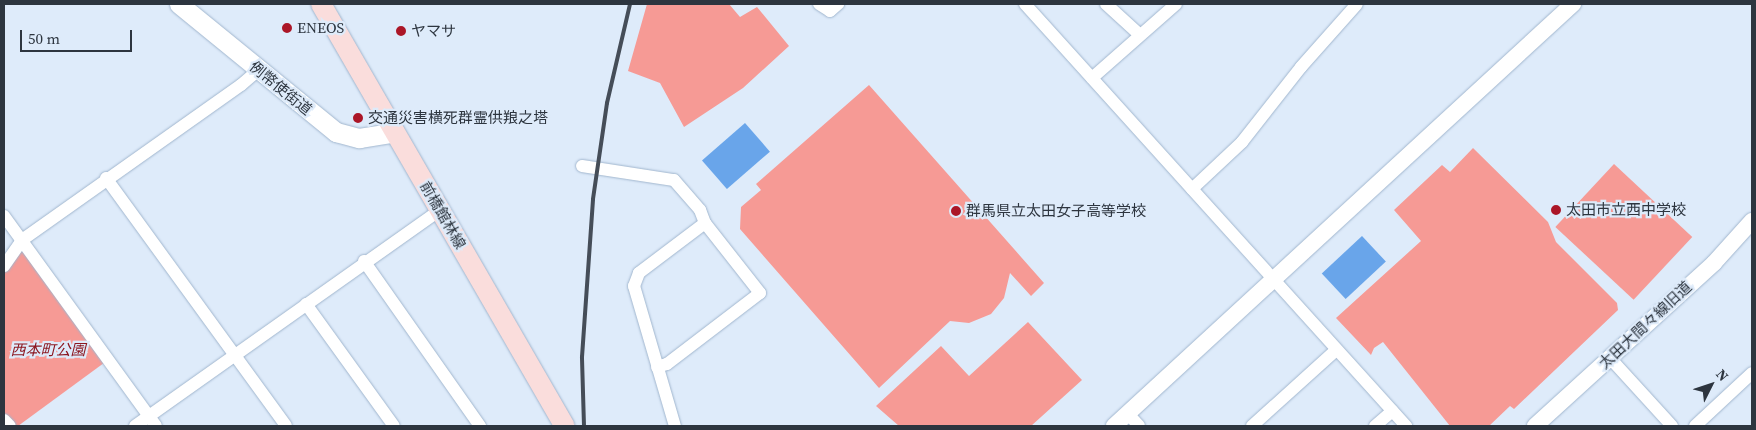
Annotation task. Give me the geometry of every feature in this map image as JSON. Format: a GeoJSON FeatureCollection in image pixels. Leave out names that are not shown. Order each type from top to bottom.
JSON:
{"type":"FeatureCollection","features":[{"type":"Feature","properties":{"kind":"main road","name":"例幣使街道"},"geometry":{"type":"LineString","coordinates":[[179,4],[258,70],[344,136],[375,137],[395,132]]}},
{"type":"Feature","properties":{"kind":"main road","name":"前橋館林線"},"geometry":{"type":"LineString","coordinates":[[321,4],[565,426]]}},
{"type":"Feature","properties":{"kind":"street"},"geometry":{"type":"LineString","coordinates":[[819,4],[830,11],[838,4]]}},
{"type":"Feature","properties":{"kind":"street"},"geometry":{"type":"LineString","coordinates":[[1025,4],[1272,280],[1406,426]]}},
{"type":"Feature","properties":{"kind":"street"},"geometry":{"type":"LineString","coordinates":[[1106,4],[1140,35]]}},
{"type":"Feature","properties":{"kind":"street"},"geometry":{"type":"LineString","coordinates":[[1092,78],[1176,4]]}},
{"type":"Feature","properties":{"kind":"street"},"geometry":{"type":"LineString","coordinates":[[1192,190],[1242,142],[1301,67],[1357,4]]}},
{"type":"Feature","properties":{"kind":"street"},"geometry":{"type":"LineString","coordinates":[[1114,426],[1573,4]]}},
{"type":"Feature","properties":{"kind":"street"},"geometry":{"type":"LineString","coordinates":[[4,266],[22,240],[106,178],[241,86],[258,70]]}},
{"type":"Feature","properties":{"kind":"street"},"geometry":{"type":"LineString","coordinates":[[582,166],[674,180],[690,197],[705,222],[760,293],[667,364],[657,367]]}},
{"type":"Feature","properties":{"kind":"street"},"geometry":{"type":"LineString","coordinates":[[106,178],[286,426]]}},
{"type":"Feature","properties":{"kind":"street"},"geometry":{"type":"LineString","coordinates":[[135,426],[153,421],[234,356],[364,261],[440,210]]}},
{"type":"Feature","properties":{"kind":"street"},"geometry":{"type":"LineString","coordinates":[[4,216],[153,421]]}},
{"type":"Feature","properties":{"kind":"street","name":"太田大間々線旧道"},"geometry":{"type":"LineString","coordinates":[[1535,426],[1730,248],[1752,221]]}},
{"type":"Feature","properties":{"kind":"street"},"geometry":{"type":"LineString","coordinates":[[674,426],[634,286],[636,278],[705,222]]}},
{"type":"Feature","properties":{"kind":"street"},"geometry":{"type":"LineString","coordinates":[[364,261],[480,426]]}},
{"type":"Feature","properties":{"kind":"street"},"geometry":{"type":"LineString","coordinates":[[306,304],[394,426]]}},
{"type":"Feature","properties":{"kind":"street"},"geometry":{"type":"LineString","coordinates":[[1252,426],[1336,350]]}},
{"type":"Feature","properties":{"kind":"street"},"geometry":{"type":"LineString","coordinates":[[1610,358],[1672,426]]}},
{"type":"Feature","properties":{"kind":"street"},"geometry":{"type":"LineString","coordinates":[[1695,426],[1752,373]]}},
{"type":"Feature","properties":{"kind":"street"},"geometry":{"type":"LineString","coordinates":[[1375,426],[1392,411]]}},
{"type":"Feature","properties":{"kind":"street"},"geometry":{"type":"LineString","coordinates":[[1128,414],[1139,426]]}},
{"type":"Feature","properties":{"kind":"street"},"geometry":{"type":"LineString","coordinates":[[4,420],[10,426]]}},
{"type":"Feature","properties":{"kind":"green space"},"geometry":{"type":"Polygon","coordinates":[[[647,4],[729,4],[740,17],[757,7],[789,46],[743,88],[684,127],[660,83],[628,71],[647,4]]]}},
{"type":"Feature","properties":{"kind":"green space"},"geometry":{"type":"Polygon","coordinates":[[[869,85],[1044,283],[1031,296],[1010,273],[1004,298],[991,314],[969,323],[950,321],[879,388],[740,229],[741,207],[761,190],[756,184],[869,85]]]}},
{"type":"Feature","properties":{"kind":"green space"},"geometry":{"type":"Polygon","coordinates":[[[1473,148],[1548,222],[1556,242],[1617,303],[1618,310],[1514,409],[1510,406],[1489,426],[1450,426],[1383,342],[1374,348],[1371,355],[1336,318],[1421,241],[1394,210],[1442,165],[1450,172],[1473,148]]]}},
{"type":"Feature","properties":{"kind":"green space"},"geometry":{"type":"Polygon","coordinates":[[[1614,164],[1692,237],[1634,300],[1555,227],[1614,164]]]}},
{"type":"Feature","properties":{"kind":"green space","name":"西本町公園"},"geometry":{"type":"Polygon","coordinates":[[[22,240],[108,360],[18,426],[10,426],[4,421],[4,266],[22,240]]]}},
{"type":"Feature","properties":{"kind":"green space"},"geometry":{"type":"Polygon","coordinates":[[[1028,322],[1082,380],[1031,426],[899,426],[876,406],[941,346],[969,376],[1028,322]]]}},
{"type":"Feature","properties":{"kind":"water"},"geometry":{"type":"Polygon","coordinates":[[[745,123],[770,152],[727,189],[702,160],[745,123]]]}},
{"type":"Feature","properties":{"kind":"water"},"geometry":{"type":"Polygon","coordinates":[[[1362,236],[1386,262],[1346,299],[1322,274],[1362,236]]]}},
{"type":"Feature","properties":{"kind":"railway"},"geometry":{"type":"LineString","coordinates":[[584,426],[582,357],[593,199],[607,103],[630,4]]}},
{"type":"Feature","properties":{"kind":"place","name":"ENEOS"},"geometry":{"type":"Point","coordinates":[287,28]}},
{"type":"Feature","properties":{"kind":"place","name":"ヤマサ"},"geometry":{"type":"Point","coordinates":[401,31]}},
{"type":"Feature","properties":{"kind":"place","name":"交通災害横死群霊供羪之塔"},"geometry":{"type":"Point","coordinates":[358,118]}},
{"type":"Feature","properties":{"kind":"place","name":"太田市立西中学校"},"geometry":{"type":"Point","coordinates":[1556,210]}},
{"type":"Feature","properties":{"kind":"place","name":"群馬県立太田女子高等学校"},"geometry":{"type":"Point","coordinates":[956,211]}}]}
